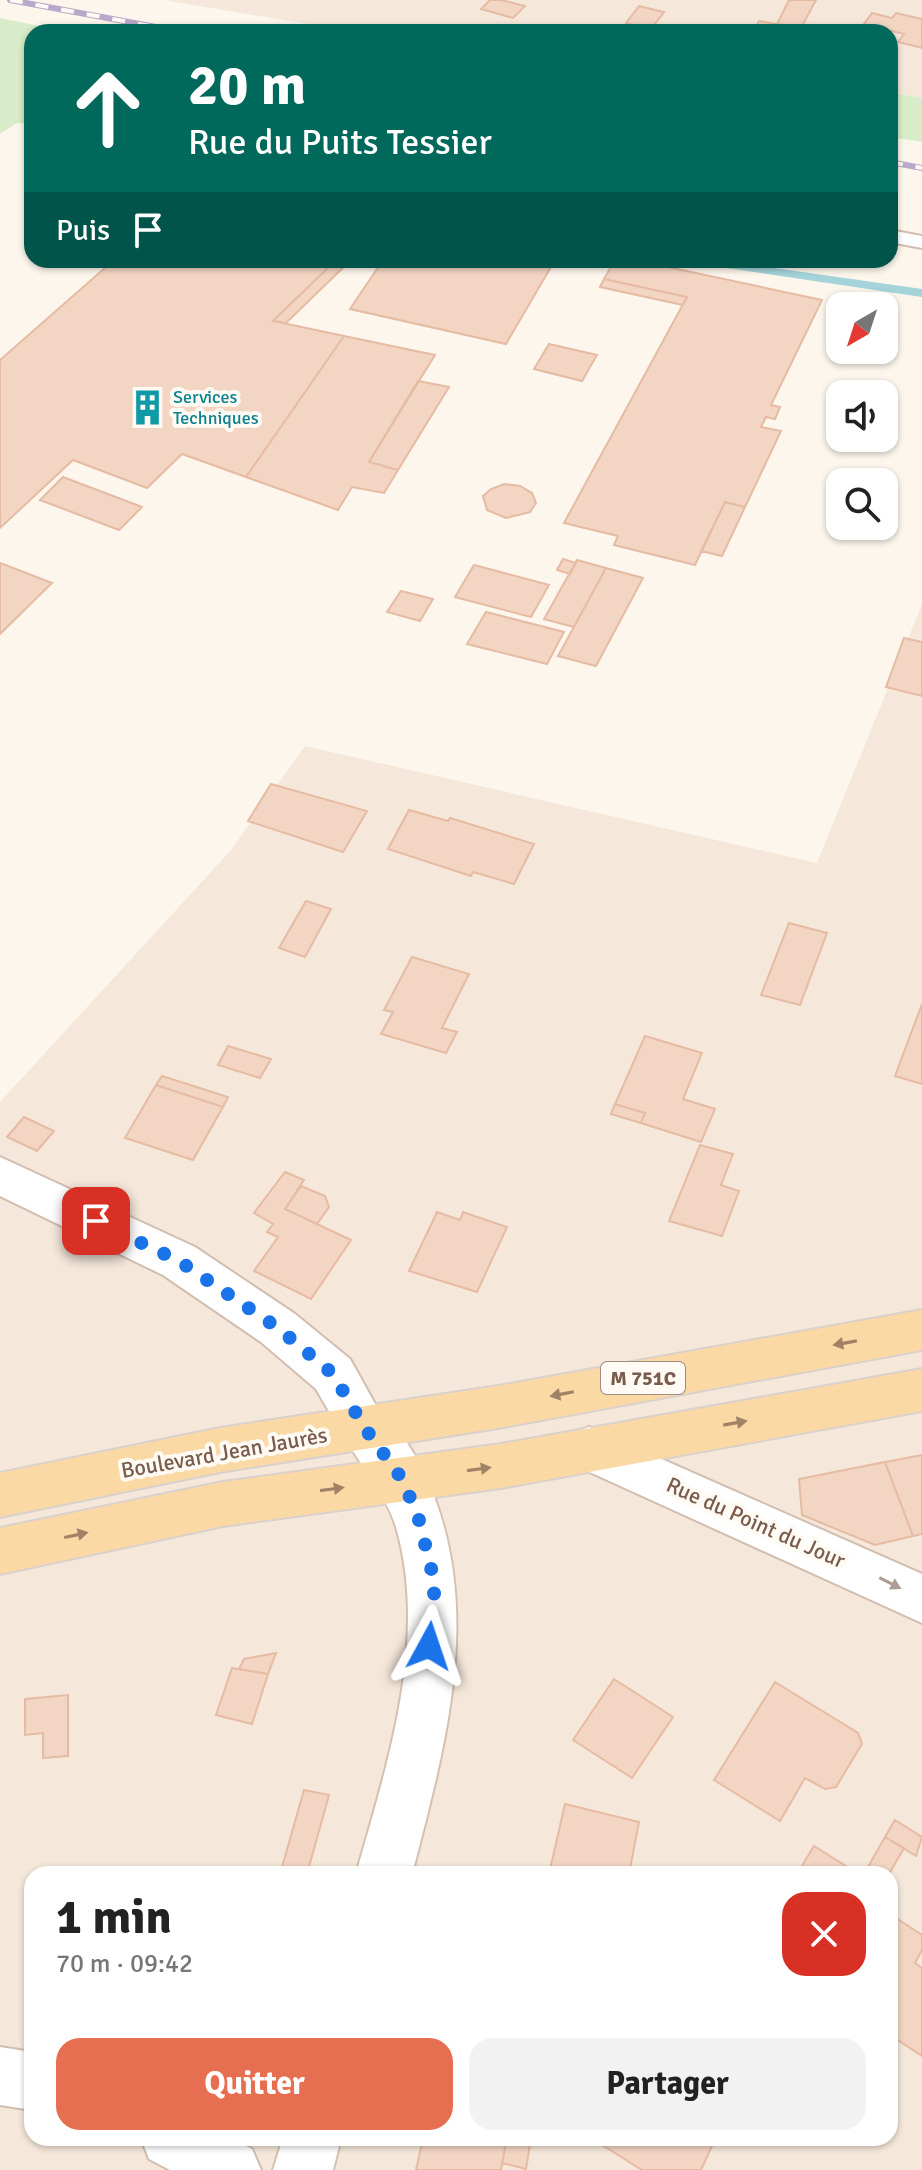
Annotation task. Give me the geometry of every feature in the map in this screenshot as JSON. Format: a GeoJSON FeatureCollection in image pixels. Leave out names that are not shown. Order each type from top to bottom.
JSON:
{"type":"FeatureCollection","features":[{"type":"Feature","properties":{"kind":"main road","name":"Boulevard Jean Jaurès"},"geometry":{"type":"LineString","coordinates":[[0,1495],[220,1450],[498,1407],[922,1330]]}},
{"type":"Feature","properties":{"kind":"main road"},"geometry":{"type":"LineString","coordinates":[[0,1551],[223,1504],[589,1449],[922,1390]]}},
{"type":"Feature","properties":{"kind":"street"},"geometry":{"type":"LineString","coordinates":[[0,1175],[179,1261],[278,1328],[333,1374],[364,1427],[402,1479],[418,1516],[435,1584],[423,1730],[386,1866]]}},
{"type":"Feature","properties":{"kind":"street","name":"Rue du Point du Jour"},"geometry":{"type":"LineString","coordinates":[[589,1449],[922,1599]]}},
{"type":"Feature","properties":{"kind":"street"},"geometry":{"type":"LineString","coordinates":[[0,2076],[24,2080]]}},
{"type":"Feature","properties":{"kind":"street"},"geometry":{"type":"LineString","coordinates":[[185,2146],[231,2170]]}},
{"type":"Feature","properties":{"kind":"street"},"geometry":{"type":"LineString","coordinates":[[303,2170],[310,2146]]}},
{"type":"Feature","properties":{"kind":"lane"},"geometry":{"type":"LineString","coordinates":[[898,238],[922,242]]}},
{"type":"Feature","properties":{"kind":"shaded area"},"geometry":{"type":"Polygon","coordinates":[[[163,0],[922,0],[922,98],[898,94],[898,24],[308,24],[163,0]]]}},
{"type":"Feature","properties":{"kind":"shaded area"},"geometry":{"type":"Polygon","coordinates":[[[922,604],[922,2170],[0,2170],[0,1102],[231,850],[305,746],[817,863],[922,604]]]}},
{"type":"Feature","properties":{"kind":"green space"},"geometry":{"type":"Polygon","coordinates":[[[0,18],[30,24],[24,24],[24,123],[17,123],[0,134],[0,18]]]}},
{"type":"Feature","properties":{"kind":"green space"},"geometry":{"type":"Polygon","coordinates":[[[898,94],[922,98],[922,142],[898,138],[898,94]]]}},
{"type":"Feature","properties":{"kind":"building"},"geometry":{"type":"Polygon","coordinates":[[[490,0],[525,6],[513,18],[481,9],[490,0]]]}},
{"type":"Feature","properties":{"kind":"building"},"geometry":{"type":"Polygon","coordinates":[[[789,0],[816,0],[803,24],[777,24],[789,0]]]}},
{"type":"Feature","properties":{"kind":"building"},"geometry":{"type":"Polygon","coordinates":[[[639,6],[664,12],[655,24],[626,23],[639,6]]]}},
{"type":"Feature","properties":{"kind":"building"},"geometry":{"type":"Polygon","coordinates":[[[872,13],[892,18],[896,13],[922,19],[922,48],[898,42],[904,34],[898,32],[898,24],[864,24],[872,13]]]}},
{"type":"Feature","properties":{"kind":"building","name":"Services Techniques"},"geometry":{"type":"Polygon","coordinates":[[[105,268],[328,268],[273,321],[344,336],[246,477],[182,454],[147,488],[73,460],[0,528],[0,360],[105,268]]]}},
{"type":"Feature","properties":{"kind":"building"},"geometry":{"type":"Polygon","coordinates":[[[328,268],[343,268],[286,323],[273,321],[328,268]]]}},
{"type":"Feature","properties":{"kind":"building"},"geometry":{"type":"Polygon","coordinates":[[[378,268],[550,268],[506,344],[350,309],[378,268]]]}},
{"type":"Feature","properties":{"kind":"building"},"geometry":{"type":"Polygon","coordinates":[[[610,268],[672,268],[822,300],[771,405],[780,407],[775,419],[766,417],[761,427],[781,431],[745,507],[725,502],[695,565],[614,545],[618,536],[564,523],[687,297],[604,279],[610,268]]]}},
{"type":"Feature","properties":{"kind":"building"},"geometry":{"type":"Polygon","coordinates":[[[604,279],[687,297],[683,305],[600,287],[604,279]]]}},
{"type":"Feature","properties":{"kind":"building"},"geometry":{"type":"Polygon","coordinates":[[[344,336],[435,355],[369,462],[398,470],[384,493],[352,487],[338,510],[246,477],[344,336]]]}},
{"type":"Feature","properties":{"kind":"building"},"geometry":{"type":"Polygon","coordinates":[[[549,344],[597,355],[582,381],[534,369],[549,344]]]}},
{"type":"Feature","properties":{"kind":"building"},"geometry":{"type":"Polygon","coordinates":[[[418,381],[449,387],[398,470],[369,462],[418,381]]]}},
{"type":"Feature","properties":{"kind":"building"},"geometry":{"type":"Polygon","coordinates":[[[63,477],[142,507],[119,530],[40,500],[63,477]]]}},
{"type":"Feature","properties":{"kind":"building"},"geometry":{"type":"Polygon","coordinates":[[[504,484],[520,486],[532,493],[536,503],[530,512],[506,518],[487,510],[483,496],[504,484]]]}},
{"type":"Feature","properties":{"kind":"building"},"geometry":{"type":"Polygon","coordinates":[[[725,502],[745,507],[722,556],[701,551],[725,502]]]}},
{"type":"Feature","properties":{"kind":"building"},"geometry":{"type":"Polygon","coordinates":[[[563,559],[576,563],[570,574],[557,570],[563,559]]]}},
{"type":"Feature","properties":{"kind":"building"},"geometry":{"type":"Polygon","coordinates":[[[577,560],[606,568],[574,627],[544,619],[577,560]]]}},
{"type":"Feature","properties":{"kind":"building"},"geometry":{"type":"Polygon","coordinates":[[[0,563],[52,583],[0,634],[0,563]]]}},
{"type":"Feature","properties":{"kind":"building"},"geometry":{"type":"Polygon","coordinates":[[[474,565],[549,585],[531,617],[455,597],[474,565]]]}},
{"type":"Feature","properties":{"kind":"building"},"geometry":{"type":"Polygon","coordinates":[[[606,568],[643,578],[596,666],[558,656],[606,568]]]}},
{"type":"Feature","properties":{"kind":"building"},"geometry":{"type":"Polygon","coordinates":[[[401,591],[433,599],[420,621],[387,612],[401,591]]]}},
{"type":"Feature","properties":{"kind":"building"},"geometry":{"type":"Polygon","coordinates":[[[486,612],[564,632],[547,664],[467,644],[486,612]]]}},
{"type":"Feature","properties":{"kind":"building"},"geometry":{"type":"Polygon","coordinates":[[[904,638],[922,642],[922,696],[886,687],[904,638]]]}},
{"type":"Feature","properties":{"kind":"building"},"geometry":{"type":"Polygon","coordinates":[[[271,784],[367,811],[343,852],[248,821],[271,784]]]}},
{"type":"Feature","properties":{"kind":"building"},"geometry":{"type":"Polygon","coordinates":[[[409,810],[448,821],[450,818],[534,844],[514,884],[473,872],[471,876],[388,849],[409,810]]]}},
{"type":"Feature","properties":{"kind":"building"},"geometry":{"type":"Polygon","coordinates":[[[306,901],[331,909],[305,957],[279,948],[306,901]]]}},
{"type":"Feature","properties":{"kind":"building"},"geometry":{"type":"Polygon","coordinates":[[[789,923],[827,933],[800,1005],[761,995],[789,923]]]}},
{"type":"Feature","properties":{"kind":"building"},"geometry":{"type":"Polygon","coordinates":[[[412,957],[469,974],[442,1028],[457,1032],[446,1053],[381,1034],[393,1012],[384,1010],[412,957]]]}},
{"type":"Feature","properties":{"kind":"building"},"geometry":{"type":"Polygon","coordinates":[[[922,1004],[922,1084],[895,1076],[922,1004]]]}},
{"type":"Feature","properties":{"kind":"building"},"geometry":{"type":"Polygon","coordinates":[[[645,1036],[702,1053],[683,1099],[715,1109],[701,1142],[641,1123],[645,1113],[615,1104],[645,1036]]]}},
{"type":"Feature","properties":{"kind":"building"},"geometry":{"type":"Polygon","coordinates":[[[228,1046],[271,1059],[260,1078],[218,1065],[228,1046]]]}},
{"type":"Feature","properties":{"kind":"building"},"geometry":{"type":"Polygon","coordinates":[[[162,1076],[228,1097],[223,1107],[156,1085],[162,1076]]]}},
{"type":"Feature","properties":{"kind":"building"},"geometry":{"type":"Polygon","coordinates":[[[156,1085],[223,1107],[193,1160],[125,1138],[156,1085]]]}},
{"type":"Feature","properties":{"kind":"building"},"geometry":{"type":"Polygon","coordinates":[[[615,1104],[645,1113],[641,1123],[611,1114],[615,1104]]]}},
{"type":"Feature","properties":{"kind":"building"},"geometry":{"type":"Polygon","coordinates":[[[24,1117],[54,1131],[37,1151],[7,1137],[24,1117]]]}},
{"type":"Feature","properties":{"kind":"building"},"geometry":{"type":"Polygon","coordinates":[[[700,1145],[733,1154],[721,1185],[739,1191],[722,1236],[669,1221],[700,1145]]]}},
{"type":"Feature","properties":{"kind":"building"},"geometry":{"type":"Polygon","coordinates":[[[285,1172],[304,1180],[285,1209],[351,1240],[311,1299],[254,1271],[278,1237],[267,1232],[273,1224],[254,1213],[285,1172]]]}},
{"type":"Feature","properties":{"kind":"building"},"geometry":{"type":"Polygon","coordinates":[[[301,1186],[325,1196],[329,1207],[317,1224],[285,1209],[301,1186]]]}},
{"type":"Feature","properties":{"kind":"building"},"geometry":{"type":"Polygon","coordinates":[[[437,1212],[460,1220],[463,1212],[507,1227],[477,1292],[409,1271],[437,1212]]]}},
{"type":"Feature","properties":{"kind":"building"},"geometry":{"type":"Polygon","coordinates":[[[922,1455],[922,1534],[913,1536],[885,1462],[922,1455]]]}},
{"type":"Feature","properties":{"kind":"building"},"geometry":{"type":"Polygon","coordinates":[[[885,1462],[913,1536],[875,1545],[802,1515],[799,1479],[885,1462]]]}},
{"type":"Feature","properties":{"kind":"building"},"geometry":{"type":"Polygon","coordinates":[[[276,1653],[268,1674],[239,1669],[244,1659],[276,1653]]]}},
{"type":"Feature","properties":{"kind":"building"},"geometry":{"type":"Polygon","coordinates":[[[232,1668],[268,1674],[252,1724],[216,1715],[232,1668]]]}},
{"type":"Feature","properties":{"kind":"building"},"geometry":{"type":"Polygon","coordinates":[[[614,1679],[673,1717],[632,1778],[573,1740],[614,1679]]]}},
{"type":"Feature","properties":{"kind":"building"},"geometry":{"type":"Polygon","coordinates":[[[775,1682],[858,1733],[862,1744],[836,1787],[825,1789],[805,1778],[780,1821],[714,1780],[775,1682]]]}},
{"type":"Feature","properties":{"kind":"building"},"geometry":{"type":"Polygon","coordinates":[[[68,1695],[68,1756],[43,1758],[43,1733],[25,1735],[25,1699],[68,1695]]]}},
{"type":"Feature","properties":{"kind":"building"},"geometry":{"type":"Polygon","coordinates":[[[304,1790],[329,1795],[309,1866],[282,1866],[304,1790]]]}},
{"type":"Feature","properties":{"kind":"building"},"geometry":{"type":"Polygon","coordinates":[[[565,1804],[639,1822],[631,1866],[551,1866],[565,1804]]]}},
{"type":"Feature","properties":{"kind":"building"},"geometry":{"type":"Polygon","coordinates":[[[895,1820],[922,1837],[916,1856],[885,1837],[895,1820]]]}},
{"type":"Feature","properties":{"kind":"building"},"geometry":{"type":"Polygon","coordinates":[[[885,1837],[904,1848],[894,1866],[869,1866],[885,1837]]]}},
{"type":"Feature","properties":{"kind":"building"},"geometry":{"type":"Polygon","coordinates":[[[814,1846],[846,1866],[802,1866],[814,1846]]]}},
{"type":"Feature","properties":{"kind":"building"},"geometry":{"type":"Polygon","coordinates":[[[898,1919],[922,1935],[922,1950],[915,1963],[922,1968],[922,2056],[898,2040],[898,1919]]]}},
{"type":"Feature","properties":{"kind":"building"},"geometry":{"type":"Polygon","coordinates":[[[421,2146],[506,2146],[501,2170],[416,2170],[421,2146]]]}},
{"type":"Feature","properties":{"kind":"building"},"geometry":{"type":"Polygon","coordinates":[[[505,2146],[530,2146],[526,2169],[502,2163],[505,2146]]]}},
{"type":"Feature","properties":{"kind":"building"},"geometry":{"type":"Polygon","coordinates":[[[604,2146],[712,2146],[701,2170],[642,2170],[604,2146]]]}},
{"type":"Feature","properties":{"kind":"waterway"},"geometry":{"type":"LineString","coordinates":[[743,268],[922,293]]}},
{"type":"Feature","properties":{"kind":"railway"},"geometry":{"type":"LineString","coordinates":[[10,0],[140,24]]}},
{"type":"Feature","properties":{"kind":"railway"},"geometry":{"type":"LineString","coordinates":[[898,164],[922,168]]}},
{"type":"Feature","properties":{"kind":"place","name":"Services Techniques"},"geometry":{"type":"Point","coordinates":[147,407]}},
{"type":"Feature","properties":{"kind":"route"},"geometry":{"type":"LineString","coordinates":[[96,1221],[179,1261],[278,1328],[333,1374],[364,1427],[402,1479],[418,1516],[435,1584],[429,1646]]}}]}
